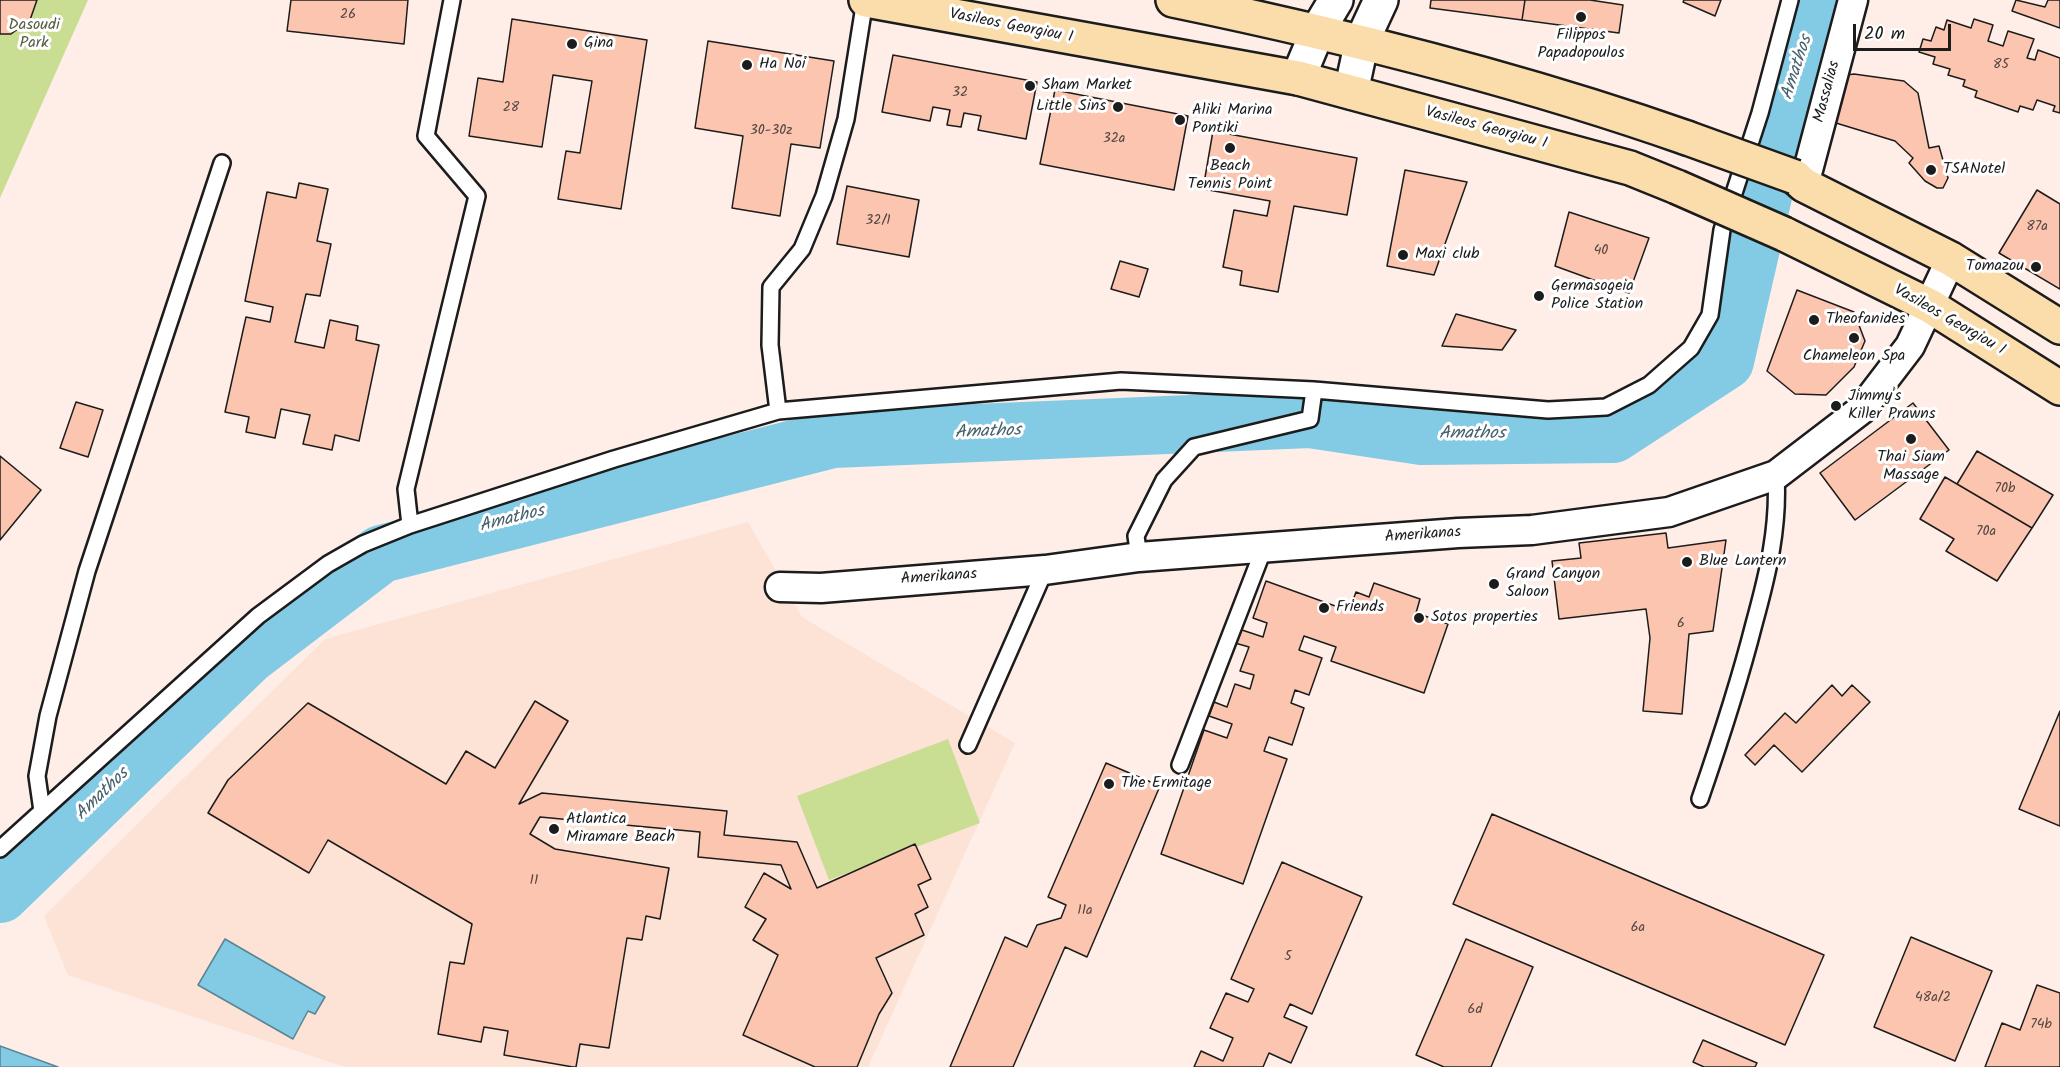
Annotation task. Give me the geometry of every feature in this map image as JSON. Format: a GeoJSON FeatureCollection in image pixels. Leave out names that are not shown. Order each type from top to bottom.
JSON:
{"type":"FeatureCollection","features":[{"type":"Feature","properties":{"kind":"main road","name":"Vasileos Georgiou I"},"geometry":{"type":"LineString","coordinates":[[865,0],[1298,78],[1630,168],[1784,234],[1929,306],[2060,388]]}},
{"type":"Feature","properties":{"kind":"main road"},"geometry":{"type":"LineString","coordinates":[[1173,0],[1318,30],[1449,65],[1687,138],[1799,181],[1951,259],[2060,327]]}},
{"type":"Feature","properties":{"kind":"main road"},"geometry":{"type":"LineString","coordinates":[[1298,78],[1318,30],[1336,0]]}},
{"type":"Feature","properties":{"kind":"main road"},"geometry":{"type":"LineString","coordinates":[[1351,92],[1362,42],[1381,0]]}},
{"type":"Feature","properties":{"kind":"street","name":"Massalias"},"geometry":{"type":"LineString","coordinates":[[1799,181],[1853,0]]}},
{"type":"Feature","properties":{"kind":"street","name":"Amerikanas"},"geometry":{"type":"LineString","coordinates":[[780,587],[821,588],[1046,570],[1139,557],[1533,530],[1669,513],[1776,475],[1861,410],[1910,346],[1951,259]]}},
{"type":"Feature","properties":{"kind":"lane"},"geometry":{"type":"LineString","coordinates":[[410,525],[406,489],[477,196],[426,136],[452,0]]}},
{"type":"Feature","properties":{"kind":"lane"},"geometry":{"type":"LineString","coordinates":[[778,411],[770,345],[771,287],[802,249],[824,196],[846,119],[865,0]]}},
{"type":"Feature","properties":{"kind":"lane"},"geometry":{"type":"LineString","coordinates":[[0,849],[258,616],[337,559],[363,544],[410,525],[614,459],[778,411],[1121,381],[1314,390],[1548,410],[1606,407],[1649,385],[1690,348],[1710,315],[1722,230],[1760,113],[1790,0]]}},
{"type":"Feature","properties":{"kind":"lane"},"geometry":{"type":"LineString","coordinates":[[42,811],[38,776],[48,716],[84,582],[222,163]]}},
{"type":"Feature","properties":{"kind":"lane"},"geometry":{"type":"LineString","coordinates":[[1139,557],[1136,536],[1164,480],[1194,447],[1310,419],[1314,390]]}},
{"type":"Feature","properties":{"kind":"lane"},"geometry":{"type":"LineString","coordinates":[[1700,799],[1735,698],[1764,586],[1777,530],[1776,475]]}},
{"type":"Feature","properties":{"kind":"lane"},"geometry":{"type":"LineString","coordinates":[[1180,765],[1264,548]]}},
{"type":"Feature","properties":{"kind":"lane"},"geometry":{"type":"LineString","coordinates":[[968,745],[1046,570]]}},
{"type":"Feature","properties":{"kind":"shaded area","name":"Atlantica Miramare Beach"},"geometry":{"type":"Polygon","coordinates":[[[748,522],[802,617],[1015,743],[868,1067],[345,1067],[68,975],[44,916],[325,639],[748,522]]]}},
{"type":"Feature","properties":{"kind":"green space","name":"Dasoudi Park"},"geometry":{"type":"Polygon","coordinates":[[[0,0],[88,0],[0,198],[0,0]]]}},
{"type":"Feature","properties":{"kind":"green space"},"geometry":{"type":"Polygon","coordinates":[[[948,739],[980,823],[829,880],[797,796],[948,739]]]}},
{"type":"Feature","properties":{"kind":"water"},"geometry":{"type":"Polygon","coordinates":[[[225,939],[325,997],[315,1014],[308,1011],[293,1039],[198,985],[225,939]]]}},
{"type":"Feature","properties":{"kind":"water"},"geometry":{"type":"Polygon","coordinates":[[[0,1046],[58,1067],[0,1067],[0,1046]]]}},
{"type":"Feature","properties":{"kind":"building"},"geometry":{"type":"Polygon","coordinates":[[[0,0],[37,0],[30,20],[11,34],[0,34],[0,0]]]}},
{"type":"Feature","properties":{"kind":"building"},"geometry":{"type":"Polygon","coordinates":[[[291,0],[408,0],[404,44],[287,31],[291,0]]]}},
{"type":"Feature","properties":{"kind":"building"},"geometry":{"type":"Polygon","coordinates":[[[1431,0],[1525,0],[1522,20],[1430,8],[1431,0]]]}},
{"type":"Feature","properties":{"kind":"building"},"geometry":{"type":"Polygon","coordinates":[[[1525,0],[1590,0],[1623,5],[1619,33],[1522,20],[1525,0]]]}},
{"type":"Feature","properties":{"kind":"building"},"geometry":{"type":"Polygon","coordinates":[[[1684,0],[1721,0],[1715,16],[1683,2],[1684,0]]]}},
{"type":"Feature","properties":{"kind":"building"},"geometry":{"type":"Polygon","coordinates":[[[2016,0],[2045,7],[2048,0],[2060,0],[2060,28],[2012,11],[2016,0]]]}},
{"type":"Feature","properties":{"kind":"building"},"geometry":{"type":"Polygon","coordinates":[[[512,19],[647,40],[621,209],[558,199],[566,151],[580,153],[592,81],[553,75],[542,147],[469,136],[478,78],[503,82],[512,19]]]}},
{"type":"Feature","properties":{"kind":"building"},"geometry":{"type":"Polygon","coordinates":[[[1974,19],[1993,25],[1988,41],[2003,46],[2008,31],[2034,39],[2027,58],[2035,60],[2038,50],[2060,58],[2060,113],[2053,111],[2055,106],[2037,100],[2033,110],[2020,106],[2018,112],[1975,97],[1977,91],[1963,86],[1965,80],[1948,75],[1950,69],[1933,64],[1935,57],[1919,52],[1923,39],[1931,41],[1936,27],[1944,30],[1947,20],[1971,28],[1974,19]]]}},
{"type":"Feature","properties":{"kind":"building"},"geometry":{"type":"Polygon","coordinates":[[[708,41],[834,61],[820,148],[791,144],[780,216],[732,208],[743,136],[695,128],[708,41]]]}},
{"type":"Feature","properties":{"kind":"building"},"geometry":{"type":"Polygon","coordinates":[[[893,55],[1037,82],[1026,139],[978,130],[981,116],[964,113],[961,127],[947,125],[950,110],[933,107],[930,121],[882,112],[893,55]]]}},
{"type":"Feature","properties":{"kind":"building"},"geometry":{"type":"Polygon","coordinates":[[[1847,75],[1904,81],[1918,93],[1929,148],[1939,146],[1948,178],[1943,188],[1937,188],[1925,181],[1909,163],[1913,158],[1895,141],[1836,123],[1833,118],[1847,75]]]}},
{"type":"Feature","properties":{"kind":"building"},"geometry":{"type":"Polygon","coordinates":[[[1055,90],[1188,116],[1174,190],[1040,164],[1055,90]]]}},
{"type":"Feature","properties":{"kind":"building"},"geometry":{"type":"Polygon","coordinates":[[[1213,131],[1357,158],[1347,215],[1294,206],[1278,292],[1240,285],[1242,271],[1223,267],[1234,210],[1267,216],[1270,201],[1203,189],[1213,131]]]}},
{"type":"Feature","properties":{"kind":"building"},"geometry":{"type":"Polygon","coordinates":[[[1405,170],[1467,182],[1434,275],[1387,266],[1405,170]]]}},
{"type":"Feature","properties":{"kind":"building"},"geometry":{"type":"Polygon","coordinates":[[[299,183],[328,189],[317,241],[331,244],[320,296],[306,294],[295,342],[324,348],[330,320],[358,326],[356,340],[379,345],[359,441],[335,435],[332,450],[303,444],[310,415],[281,409],[275,438],[246,432],[249,417],[225,412],[246,317],[270,322],[273,307],[245,301],[267,192],[296,198],[299,183]]]}},
{"type":"Feature","properties":{"kind":"building"},"geometry":{"type":"Polygon","coordinates":[[[847,186],[919,200],[909,257],[837,244],[847,186]]]}},
{"type":"Feature","properties":{"kind":"building"},"geometry":{"type":"Polygon","coordinates":[[[2037,190],[2060,204],[2060,289],[1999,253],[2037,190]]]}},
{"type":"Feature","properties":{"kind":"building"},"geometry":{"type":"Polygon","coordinates":[[[1569,212],[1649,238],[1629,293],[1555,266],[1569,212]]]}},
{"type":"Feature","properties":{"kind":"building"},"geometry":{"type":"Polygon","coordinates":[[[1120,261],[1148,269],[1139,297],[1111,289],[1120,261]]]}},
{"type":"Feature","properties":{"kind":"building"},"geometry":{"type":"Polygon","coordinates":[[[1797,290],[1854,312],[1865,341],[1854,367],[1826,395],[1795,394],[1767,371],[1797,290]]]}},
{"type":"Feature","properties":{"kind":"building"},"geometry":{"type":"Polygon","coordinates":[[[1456,314],[1516,330],[1502,350],[1442,346],[1456,314]]]}},
{"type":"Feature","properties":{"kind":"building"},"geometry":{"type":"Polygon","coordinates":[[[76,402],[103,410],[88,457],[60,448],[76,402]]]}},
{"type":"Feature","properties":{"kind":"building"},"geometry":{"type":"Polygon","coordinates":[[[1913,403],[1949,450],[1855,520],[1820,473],[1913,403]]]}},
{"type":"Feature","properties":{"kind":"building"},"geometry":{"type":"Polygon","coordinates":[[[1977,451],[2053,495],[2032,528],[1957,484],[1977,451]]]}},
{"type":"Feature","properties":{"kind":"building"},"geometry":{"type":"Polygon","coordinates":[[[0,456],[41,490],[0,540],[0,456]]]}},
{"type":"Feature","properties":{"kind":"building"},"geometry":{"type":"Polygon","coordinates":[[[1945,477],[2032,528],[1997,581],[1946,551],[1954,539],[1920,519],[1945,477]]]}},
{"type":"Feature","properties":{"kind":"building"},"geometry":{"type":"Polygon","coordinates":[[[1666,533],[1668,548],[1726,540],[1713,631],[1689,634],[1682,714],[1643,711],[1650,638],[1646,609],[1559,619],[1552,561],[1581,558],[1579,543],[1666,533]]]}},
{"type":"Feature","properties":{"kind":"building"},"geometry":{"type":"Polygon","coordinates":[[[1266,581],[1349,611],[1356,592],[1369,597],[1374,583],[1420,599],[1416,613],[1448,624],[1424,693],[1331,661],[1336,647],[1304,636],[1299,650],[1322,658],[1309,695],[1295,690],[1291,703],[1304,708],[1292,745],[1269,737],[1264,751],[1287,759],[1243,884],[1161,854],[1204,730],[1227,738],[1232,724],[1209,716],[1214,702],[1227,707],[1235,684],[1250,689],[1254,675],[1240,671],[1249,647],[1235,643],[1239,629],[1263,637],[1267,623],[1253,618],[1266,581]]]}},
{"type":"Feature","properties":{"kind":"building"},"geometry":{"type":"Polygon","coordinates":[[[1832,685],[1842,696],[1852,685],[1870,702],[1802,772],[1774,745],[1755,765],[1745,755],[1785,713],[1796,723],[1832,685]]]}},
{"type":"Feature","properties":{"kind":"building"},"geometry":{"type":"Polygon","coordinates":[[[535,701],[568,721],[519,804],[542,793],[727,811],[724,835],[797,842],[817,888],[915,844],[931,879],[918,885],[928,907],[915,914],[924,935],[876,958],[892,993],[879,1014],[857,1067],[815,1067],[743,1035],[778,955],[753,940],[766,919],[745,907],[764,873],[791,889],[781,865],[698,857],[700,832],[540,817],[530,834],[555,849],[669,868],[660,919],[646,916],[642,940],[627,938],[609,1048],[580,1044],[576,1067],[573,1067],[504,1055],[508,1031],[484,1027],[481,1042],[438,1034],[450,962],[464,964],[472,924],[328,840],[309,873],[208,813],[228,780],[308,703],[446,784],[466,751],[495,768],[535,701]]]}},
{"type":"Feature","properties":{"kind":"building"},"geometry":{"type":"Polygon","coordinates":[[[2060,711],[2060,826],[2019,809],[2060,711]]]}},
{"type":"Feature","properties":{"kind":"building"},"geometry":{"type":"Polygon","coordinates":[[[1106,763],[1160,786],[1087,957],[1065,947],[1013,1067],[950,1067],[1005,937],[1027,947],[1037,925],[1061,918],[1066,905],[1048,897],[1106,763]]]}},
{"type":"Feature","properties":{"kind":"building"},"geometry":{"type":"Polygon","coordinates":[[[1492,814],[1824,955],[1785,1045],[1453,904],[1492,814]]]}},
{"type":"Feature","properties":{"kind":"building"},"geometry":{"type":"Polygon","coordinates":[[[1282,862],[1362,897],[1312,1014],[1290,1004],[1284,1017],[1307,1027],[1291,1063],[1269,1053],[1263,1067],[1194,1067],[1201,1051],[1223,1061],[1233,1038],[1210,1028],[1226,993],[1248,1002],[1254,989],[1231,979],[1282,862]]]}},
{"type":"Feature","properties":{"kind":"building"},"geometry":{"type":"Polygon","coordinates":[[[1911,937],[1992,971],[1955,1061],[1874,1027],[1911,937]]]}},
{"type":"Feature","properties":{"kind":"building"},"geometry":{"type":"Polygon","coordinates":[[[1466,939],[1533,967],[1491,1067],[1444,1067],[1416,1055],[1466,939]]]}},
{"type":"Feature","properties":{"kind":"building"},"geometry":{"type":"Polygon","coordinates":[[[2037,985],[2060,993],[2060,1067],[1985,1067],[2002,1023],[2020,1030],[2037,985]]]}},
{"type":"Feature","properties":{"kind":"building"},"geometry":{"type":"Polygon","coordinates":[[[1703,1040],[1757,1063],[1755,1067],[1704,1067],[1693,1062],[1703,1040]]]}},
{"type":"Feature","properties":{"kind":"waterway","name":"Amathos"},"geometry":{"type":"LineString","coordinates":[[0,894],[247,656],[381,554],[833,439],[1310,419],[1422,436],[1613,434],[1725,361],[1777,135],[1820,0]]}},
{"type":"Feature","properties":{"kind":"place","name":"Filippos Papadopoulos"},"geometry":{"type":"Point","coordinates":[1581,17]}},
{"type":"Feature","properties":{"kind":"place","name":"Gina"},"geometry":{"type":"Point","coordinates":[572,44]}},
{"type":"Feature","properties":{"kind":"place","name":"Ha Noi"},"geometry":{"type":"Point","coordinates":[747,65]}},
{"type":"Feature","properties":{"kind":"place","name":"Sham Market"},"geometry":{"type":"Point","coordinates":[1030,86]}},
{"type":"Feature","properties":{"kind":"place","name":"Little Sins"},"geometry":{"type":"Point","coordinates":[1118,107]}},
{"type":"Feature","properties":{"kind":"place","name":"Aliki Marina Pontiki"},"geometry":{"type":"Point","coordinates":[1180,120]}},
{"type":"Feature","properties":{"kind":"place","name":"Beach Tennis Point"},"geometry":{"type":"Point","coordinates":[1230,148]}},
{"type":"Feature","properties":{"kind":"place","name":"TSANotel"},"geometry":{"type":"Point","coordinates":[1931,170]}},
{"type":"Feature","properties":{"kind":"place","name":"Maxi club"},"geometry":{"type":"Point","coordinates":[1403,255]}},
{"type":"Feature","properties":{"kind":"place","name":"Tomazou"},"geometry":{"type":"Point","coordinates":[2036,267]}},
{"type":"Feature","properties":{"kind":"place","name":"Germasogeia Police Station"},"geometry":{"type":"Point","coordinates":[1539,296]}},
{"type":"Feature","properties":{"kind":"place","name":"Theofanides"},"geometry":{"type":"Point","coordinates":[1814,320]}},
{"type":"Feature","properties":{"kind":"place","name":"Chameleon Spa"},"geometry":{"type":"Point","coordinates":[1854,338]}},
{"type":"Feature","properties":{"kind":"place","name":"Jimmy's Killer Prawns"},"geometry":{"type":"Point","coordinates":[1836,406]}},
{"type":"Feature","properties":{"kind":"place","name":"Thai Siam Massage"},"geometry":{"type":"Point","coordinates":[1911,439]}},
{"type":"Feature","properties":{"kind":"place","name":"Blue Lantern"},"geometry":{"type":"Point","coordinates":[1687,562]}},
{"type":"Feature","properties":{"kind":"place","name":"Grand Canyon Saloon"},"geometry":{"type":"Point","coordinates":[1494,584]}},
{"type":"Feature","properties":{"kind":"place","name":"Friends"},"geometry":{"type":"Point","coordinates":[1324,608]}},
{"type":"Feature","properties":{"kind":"place","name":"Sotos properties"},"geometry":{"type":"Point","coordinates":[1419,618]}},
{"type":"Feature","properties":{"kind":"place","name":"The Ermitage"},"geometry":{"type":"Point","coordinates":[1109,784]}},
{"type":"Feature","properties":{"kind":"place","name":"Atlantica Miramare Beach"},"geometry":{"type":"Point","coordinates":[554,829]}}]}
